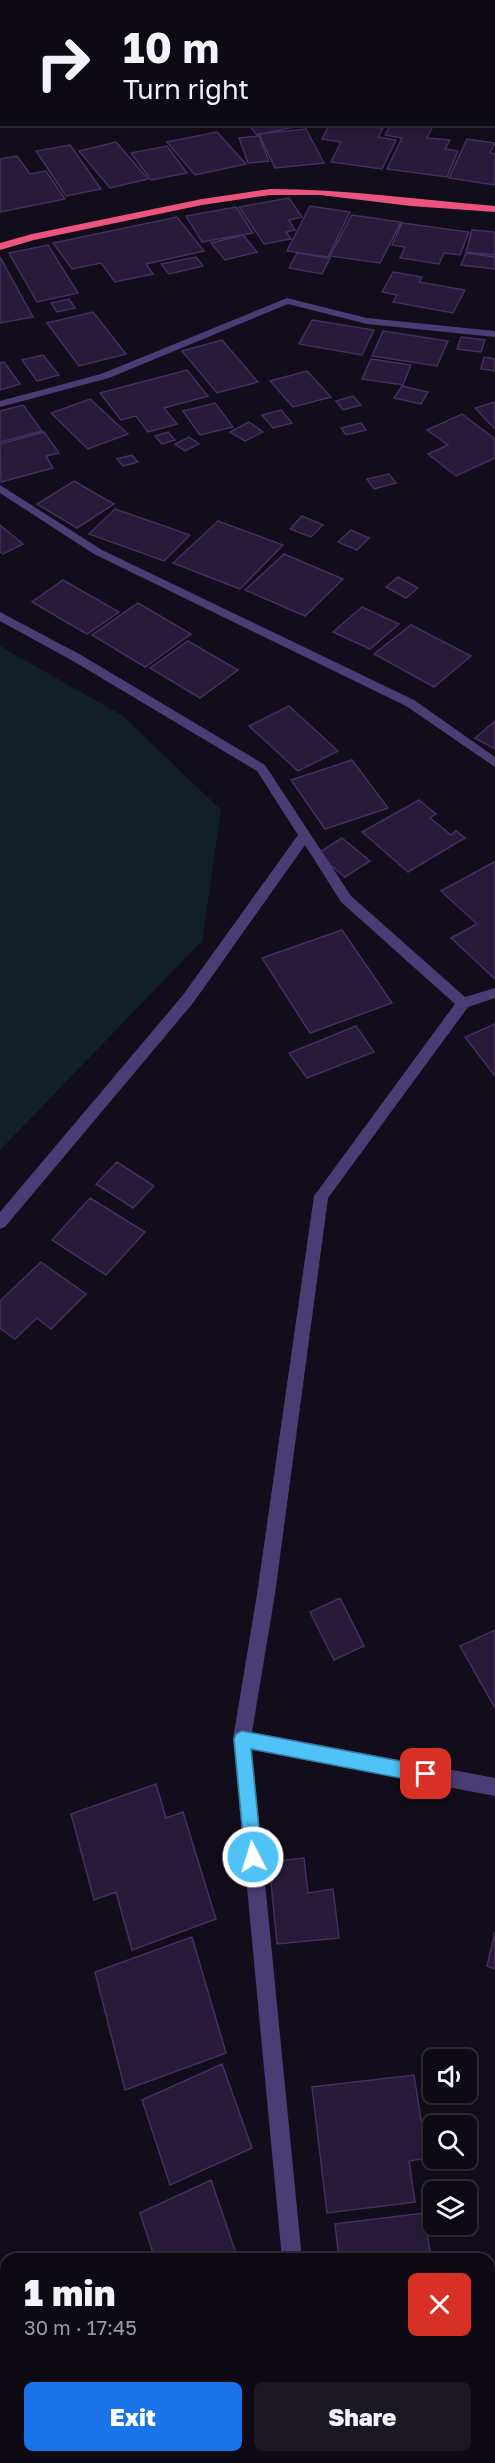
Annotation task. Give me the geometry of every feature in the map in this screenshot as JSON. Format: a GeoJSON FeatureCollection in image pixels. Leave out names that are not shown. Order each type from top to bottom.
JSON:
{"type":"FeatureCollection","features":[{"type":"Feature","properties":{"kind":"highway"},"geometry":{"type":"LineString","coordinates":[[0,247],[32,237],[202,202],[270,192],[320,192],[411,203],[495,209]]}},
{"type":"Feature","properties":{"kind":"street"},"geometry":{"type":"LineString","coordinates":[[0,404],[105,376],[287,301],[367,321],[495,334]]}},
{"type":"Feature","properties":{"kind":"street"},"geometry":{"type":"LineString","coordinates":[[0,488],[98,552],[410,703],[495,763]]}},
{"type":"Feature","properties":{"kind":"street"},"geometry":{"type":"LineString","coordinates":[[0,616],[77,658],[261,768],[346,899],[463,1003]]}},
{"type":"Feature","properties":{"kind":"street"},"geometry":{"type":"LineString","coordinates":[[0,1223],[188,999],[305,835]]}},
{"type":"Feature","properties":{"kind":"street"},"geometry":{"type":"LineString","coordinates":[[291,2253],[242,1739],[266,1594],[321,1196],[463,1003],[495,993]]}},
{"type":"Feature","properties":{"kind":"street"},"geometry":{"type":"LineString","coordinates":[[242,1739],[495,1787]]}},
{"type":"Feature","properties":{"kind":"shaded area"},"geometry":{"type":"Polygon","coordinates":[[[0,646],[123,716],[221,810],[202,941],[0,1150],[0,646]]]}},
{"type":"Feature","properties":{"kind":"building"},"geometry":{"type":"Polygon","coordinates":[[[250,126],[299,126],[257,135],[250,126]]]}},
{"type":"Feature","properties":{"kind":"building"},"geometry":{"type":"Polygon","coordinates":[[[329,126],[356,126],[383,128],[378,137],[396,140],[382,169],[331,162],[341,142],[322,139],[329,126]]]}},
{"type":"Feature","properties":{"kind":"building"},"geometry":{"type":"Polygon","coordinates":[[[390,126],[433,126],[427,138],[450,140],[445,149],[458,151],[447,177],[387,169],[402,138],[385,135],[390,126]]]}},
{"type":"Feature","properties":{"kind":"building"},"geometry":{"type":"Polygon","coordinates":[[[306,129],[324,163],[275,168],[259,134],[306,129]]]}},
{"type":"Feature","properties":{"kind":"building"},"geometry":{"type":"Polygon","coordinates":[[[217,132],[246,164],[195,175],[167,142],[217,132]]]}},
{"type":"Feature","properties":{"kind":"building"},"geometry":{"type":"Polygon","coordinates":[[[259,136],[269,161],[248,163],[239,138],[259,136]]]}},
{"type":"Feature","properties":{"kind":"building"},"geometry":{"type":"Polygon","coordinates":[[[467,139],[495,143],[490,153],[495,154],[495,185],[449,178],[467,139]]]}},
{"type":"Feature","properties":{"kind":"building"},"geometry":{"type":"Polygon","coordinates":[[[116,142],[148,179],[110,188],[79,151],[116,142]]]}},
{"type":"Feature","properties":{"kind":"building"},"geometry":{"type":"Polygon","coordinates":[[[70,145],[101,189],[66,196],[36,151],[70,145]]]}},
{"type":"Feature","properties":{"kind":"building"},"geometry":{"type":"Polygon","coordinates":[[[167,146],[187,173],[151,180],[131,153],[167,146]]]}},
{"type":"Feature","properties":{"kind":"building"},"geometry":{"type":"Polygon","coordinates":[[[17,156],[30,174],[46,171],[65,199],[0,212],[0,159],[17,156]]]}},
{"type":"Feature","properties":{"kind":"building"},"geometry":{"type":"Polygon","coordinates":[[[289,198],[302,217],[289,220],[295,230],[286,232],[291,239],[264,244],[239,207],[289,198]]]}},
{"type":"Feature","properties":{"kind":"building"},"geometry":{"type":"Polygon","coordinates":[[[310,206],[350,212],[328,257],[287,251],[310,206]]]}},
{"type":"Feature","properties":{"kind":"building"},"geometry":{"type":"Polygon","coordinates":[[[236,207],[253,233],[202,242],[186,216],[236,207]]]}},
{"type":"Feature","properties":{"kind":"building"},"geometry":{"type":"Polygon","coordinates":[[[352,215],[401,222],[380,263],[330,256],[352,215]]]}},
{"type":"Feature","properties":{"kind":"building"},"geometry":{"type":"Polygon","coordinates":[[[177,217],[204,251],[146,264],[153,274],[115,282],[101,263],[72,269],[53,243],[177,217]]]}},
{"type":"Feature","properties":{"kind":"building"},"geometry":{"type":"Polygon","coordinates":[[[402,223],[469,232],[460,255],[444,253],[439,264],[400,258],[405,247],[392,245],[402,223]]]}},
{"type":"Feature","properties":{"kind":"building"},"geometry":{"type":"Polygon","coordinates":[[[472,230],[495,232],[495,255],[466,252],[472,230]]]}},
{"type":"Feature","properties":{"kind":"building"},"geometry":{"type":"Polygon","coordinates":[[[243,235],[257,252],[225,260],[211,243],[243,235]]]}},
{"type":"Feature","properties":{"kind":"building"},"geometry":{"type":"Polygon","coordinates":[[[48,245],[78,293],[37,302],[9,253],[48,245]]]}},
{"type":"Feature","properties":{"kind":"building"},"geometry":{"type":"Polygon","coordinates":[[[297,253],[330,258],[322,274],[289,268],[297,253]]]}},
{"type":"Feature","properties":{"kind":"building"},"geometry":{"type":"Polygon","coordinates":[[[466,253],[495,257],[495,269],[461,265],[466,253]]]}},
{"type":"Feature","properties":{"kind":"building"},"geometry":{"type":"Polygon","coordinates":[[[0,257],[33,317],[0,323],[0,257]]]}},
{"type":"Feature","properties":{"kind":"building"},"geometry":{"type":"Polygon","coordinates":[[[196,257],[203,266],[169,274],[161,264],[196,257]]]}},
{"type":"Feature","properties":{"kind":"building"},"geometry":{"type":"Polygon","coordinates":[[[393,272],[422,277],[419,282],[465,290],[453,313],[393,302],[397,295],[382,292],[393,272]]]}},
{"type":"Feature","properties":{"kind":"building"},"geometry":{"type":"Polygon","coordinates":[[[69,299],[75,308],[57,312],[51,303],[69,299]]]}},
{"type":"Feature","properties":{"kind":"building"},"geometry":{"type":"Polygon","coordinates":[[[93,312],[126,354],[79,366],[47,323],[93,312]]]}},
{"type":"Feature","properties":{"kind":"building"},"geometry":{"type":"Polygon","coordinates":[[[312,320],[374,330],[362,355],[299,344],[312,320]]]}},
{"type":"Feature","properties":{"kind":"building"},"geometry":{"type":"Polygon","coordinates":[[[383,331],[448,341],[437,366],[372,356],[383,331]]]}},
{"type":"Feature","properties":{"kind":"building"},"geometry":{"type":"Polygon","coordinates":[[[461,337],[485,340],[481,352],[457,349],[461,337]]]}},
{"type":"Feature","properties":{"kind":"building"},"geometry":{"type":"Polygon","coordinates":[[[222,340],[258,382],[217,393],[182,351],[222,340]]]}},
{"type":"Feature","properties":{"kind":"building"},"geometry":{"type":"Polygon","coordinates":[[[43,355],[59,375],[37,381],[22,360],[43,355]]]}},
{"type":"Feature","properties":{"kind":"building"},"geometry":{"type":"Polygon","coordinates":[[[484,357],[495,359],[495,371],[481,369],[484,357]]]}},
{"type":"Feature","properties":{"kind":"building"},"geometry":{"type":"Polygon","coordinates":[[[371,359],[411,365],[403,385],[362,379],[371,359]]]}},
{"type":"Feature","properties":{"kind":"building"},"geometry":{"type":"Polygon","coordinates":[[[4,362],[20,384],[0,390],[0,363],[4,362]]]}},
{"type":"Feature","properties":{"kind":"building"},"geometry":{"type":"Polygon","coordinates":[[[187,370],[208,396],[164,408],[177,424],[148,432],[136,416],[121,420],[100,393],[187,370]]]}},
{"type":"Feature","properties":{"kind":"building"},"geometry":{"type":"Polygon","coordinates":[[[307,371],[331,397],[293,407],[270,381],[307,371]]]}},
{"type":"Feature","properties":{"kind":"building"},"geometry":{"type":"Polygon","coordinates":[[[402,386],[428,392],[421,404],[394,398],[402,386]]]}},
{"type":"Feature","properties":{"kind":"building"},"geometry":{"type":"Polygon","coordinates":[[[353,396],[361,405],[343,410],[336,401],[353,396]]]}},
{"type":"Feature","properties":{"kind":"building"},"geometry":{"type":"Polygon","coordinates":[[[90,399],[128,434],[88,449],[51,413],[90,399]]]}},
{"type":"Feature","properties":{"kind":"building"},"geometry":{"type":"Polygon","coordinates":[[[495,402],[495,429],[475,408],[495,402]]]}},
{"type":"Feature","properties":{"kind":"building"},"geometry":{"type":"Polygon","coordinates":[[[215,403],[233,427],[200,435],[183,411],[215,403]]]}},
{"type":"Feature","properties":{"kind":"building"},"geometry":{"type":"Polygon","coordinates":[[[23,405],[42,431],[0,442],[0,411],[23,405]]]}},
{"type":"Feature","properties":{"kind":"building"},"geometry":{"type":"Polygon","coordinates":[[[281,410],[292,423],[273,428],[262,415],[281,410]]]}},
{"type":"Feature","properties":{"kind":"building"},"geometry":{"type":"Polygon","coordinates":[[[462,414],[495,439],[495,458],[456,476],[428,454],[448,445],[427,430],[462,414]]]}},
{"type":"Feature","properties":{"kind":"building"},"geometry":{"type":"Polygon","coordinates":[[[249,422],[263,432],[245,441],[230,432],[249,422]]]}},
{"type":"Feature","properties":{"kind":"building"},"geometry":{"type":"Polygon","coordinates":[[[361,423],[366,430],[346,435],[341,428],[361,423]]]}},
{"type":"Feature","properties":{"kind":"building"},"geometry":{"type":"Polygon","coordinates":[[[44,432],[59,453],[46,456],[53,468],[1,482],[0,444],[44,432]]]}},
{"type":"Feature","properties":{"kind":"building"},"geometry":{"type":"Polygon","coordinates":[[[168,432],[175,440],[162,444],[155,436],[168,432]]]}},
{"type":"Feature","properties":{"kind":"building"},"geometry":{"type":"Polygon","coordinates":[[[189,437],[199,444],[185,451],[175,444],[189,437]]]}},
{"type":"Feature","properties":{"kind":"building"},"geometry":{"type":"Polygon","coordinates":[[[132,455],[138,462],[123,466],[117,459],[132,455]]]}},
{"type":"Feature","properties":{"kind":"building"},"geometry":{"type":"Polygon","coordinates":[[[389,474],[396,483],[374,489],[367,479],[389,474]]]}},
{"type":"Feature","properties":{"kind":"building"},"geometry":{"type":"Polygon","coordinates":[[[74,481],[114,504],[77,528],[37,504],[74,481]]]}},
{"type":"Feature","properties":{"kind":"building"},"geometry":{"type":"Polygon","coordinates":[[[115,509],[190,535],[164,561],[89,534],[115,509]]]}},
{"type":"Feature","properties":{"kind":"building"},"geometry":{"type":"Polygon","coordinates":[[[302,516],[323,525],[311,537],[290,529],[302,516]]]}},
{"type":"Feature","properties":{"kind":"building"},"geometry":{"type":"Polygon","coordinates":[[[218,521],[283,545],[240,589],[173,563],[218,521]]]}},
{"type":"Feature","properties":{"kind":"building"},"geometry":{"type":"Polygon","coordinates":[[[0,525],[23,544],[3,554],[0,552],[0,525]]]}},
{"type":"Feature","properties":{"kind":"building"},"geometry":{"type":"Polygon","coordinates":[[[351,530],[369,538],[357,550],[338,542],[351,530]]]}},
{"type":"Feature","properties":{"kind":"building"},"geometry":{"type":"Polygon","coordinates":[[[284,554],[343,579],[305,616],[245,590],[284,554]]]}},
{"type":"Feature","properties":{"kind":"building"},"geometry":{"type":"Polygon","coordinates":[[[398,577],[418,588],[406,598],[386,587],[398,577]]]}},
{"type":"Feature","properties":{"kind":"building"},"geometry":{"type":"Polygon","coordinates":[[[63,580],[119,612],[87,634],[32,602],[63,580]]]}},
{"type":"Feature","properties":{"kind":"building"},"geometry":{"type":"Polygon","coordinates":[[[138,603],[191,634],[145,667],[92,635],[138,603]]]}},
{"type":"Feature","properties":{"kind":"building"},"geometry":{"type":"Polygon","coordinates":[[[362,607],[399,624],[370,649],[333,632],[362,607]]]}},
{"type":"Feature","properties":{"kind":"building"},"geometry":{"type":"Polygon","coordinates":[[[411,625],[471,656],[434,687],[374,654],[411,625]]]}},
{"type":"Feature","properties":{"kind":"building"},"geometry":{"type":"Polygon","coordinates":[[[188,641],[238,670],[200,698],[150,668],[188,641]]]}},
{"type":"Feature","properties":{"kind":"building"},"geometry":{"type":"Polygon","coordinates":[[[289,706],[338,751],[298,771],[249,726],[289,706]]]}},
{"type":"Feature","properties":{"kind":"building"},"geometry":{"type":"Polygon","coordinates":[[[495,721],[495,749],[475,738],[495,721]]]}},
{"type":"Feature","properties":{"kind":"building"},"geometry":{"type":"Polygon","coordinates":[[[352,760],[388,808],[325,829],[291,780],[352,760]]]}},
{"type":"Feature","properties":{"kind":"building"},"geometry":{"type":"Polygon","coordinates":[[[419,800],[436,814],[430,818],[451,835],[456,831],[465,838],[408,872],[362,832],[419,800]]]}},
{"type":"Feature","properties":{"kind":"building"},"geometry":{"type":"Polygon","coordinates":[[[342,838],[370,861],[345,877],[317,854],[342,838]]]}},
{"type":"Feature","properties":{"kind":"building"},"geometry":{"type":"Polygon","coordinates":[[[494,862],[495,979],[451,938],[477,924],[441,891],[494,862]]]}},
{"type":"Feature","properties":{"kind":"building"},"geometry":{"type":"Polygon","coordinates":[[[342,930],[392,1003],[310,1033],[262,958],[342,930]]]}},
{"type":"Feature","properties":{"kind":"building"},"geometry":{"type":"Polygon","coordinates":[[[495,1024],[495,1076],[465,1037],[495,1024]]]}},
{"type":"Feature","properties":{"kind":"building"},"geometry":{"type":"Polygon","coordinates":[[[356,1026],[374,1052],[307,1078],[289,1053],[356,1026]]]}},
{"type":"Feature","properties":{"kind":"building"},"geometry":{"type":"Polygon","coordinates":[[[117,1162],[154,1186],[133,1208],[96,1184],[117,1162]]]}},
{"type":"Feature","properties":{"kind":"building"},"geometry":{"type":"Polygon","coordinates":[[[90,1198],[145,1232],[106,1275],[52,1240],[90,1198]]]}},
{"type":"Feature","properties":{"kind":"building"},"geometry":{"type":"Polygon","coordinates":[[[41,1262],[86,1294],[51,1329],[37,1318],[15,1339],[0,1328],[0,1301],[41,1262]]]}},
{"type":"Feature","properties":{"kind":"building"},"geometry":{"type":"Polygon","coordinates":[[[340,1598],[364,1646],[334,1660],[310,1612],[340,1598]]]}},
{"type":"Feature","properties":{"kind":"building"},"geometry":{"type":"Polygon","coordinates":[[[495,1630],[495,1708],[460,1646],[495,1630]]]}},
{"type":"Feature","properties":{"kind":"building"},"geometry":{"type":"Polygon","coordinates":[[[156,1784],[166,1818],[183,1812],[216,1919],[132,1950],[116,1892],[94,1900],[71,1814],[156,1784]]]}},
{"type":"Feature","properties":{"kind":"building"},"geometry":{"type":"Polygon","coordinates":[[[304,1858],[308,1893],[333,1889],[339,1938],[277,1944],[269,1862],[304,1858]]]}},
{"type":"Feature","properties":{"kind":"building"},"geometry":{"type":"Polygon","coordinates":[[[495,1932],[495,1969],[487,1966],[495,1932]]]}},
{"type":"Feature","properties":{"kind":"building"},"geometry":{"type":"Polygon","coordinates":[[[192,1937],[226,2053],[125,2090],[95,1972],[192,1937]]]}},
{"type":"Feature","properties":{"kind":"building"},"geometry":{"type":"Polygon","coordinates":[[[222,2064],[252,2148],[170,2185],[142,2100],[222,2064]]]}},
{"type":"Feature","properties":{"kind":"building"},"geometry":{"type":"Polygon","coordinates":[[[414,2075],[423,2132],[423,2159],[409,2161],[415,2202],[327,2213],[312,2087],[414,2075]]]}},
{"type":"Feature","properties":{"kind":"building"},"geometry":{"type":"Polygon","coordinates":[[[211,2180],[236,2253],[153,2253],[140,2213],[211,2180]]]}},
{"type":"Feature","properties":{"kind":"building"},"geometry":{"type":"Polygon","coordinates":[[[423,2213],[423,2235],[427,2235],[430,2253],[338,2253],[335,2224],[423,2213]]]}},
{"type":"Feature","properties":{"kind":"route"},"geometry":{"type":"LineString","coordinates":[[253,1857],[242,1739],[426,1774]]}}]}
